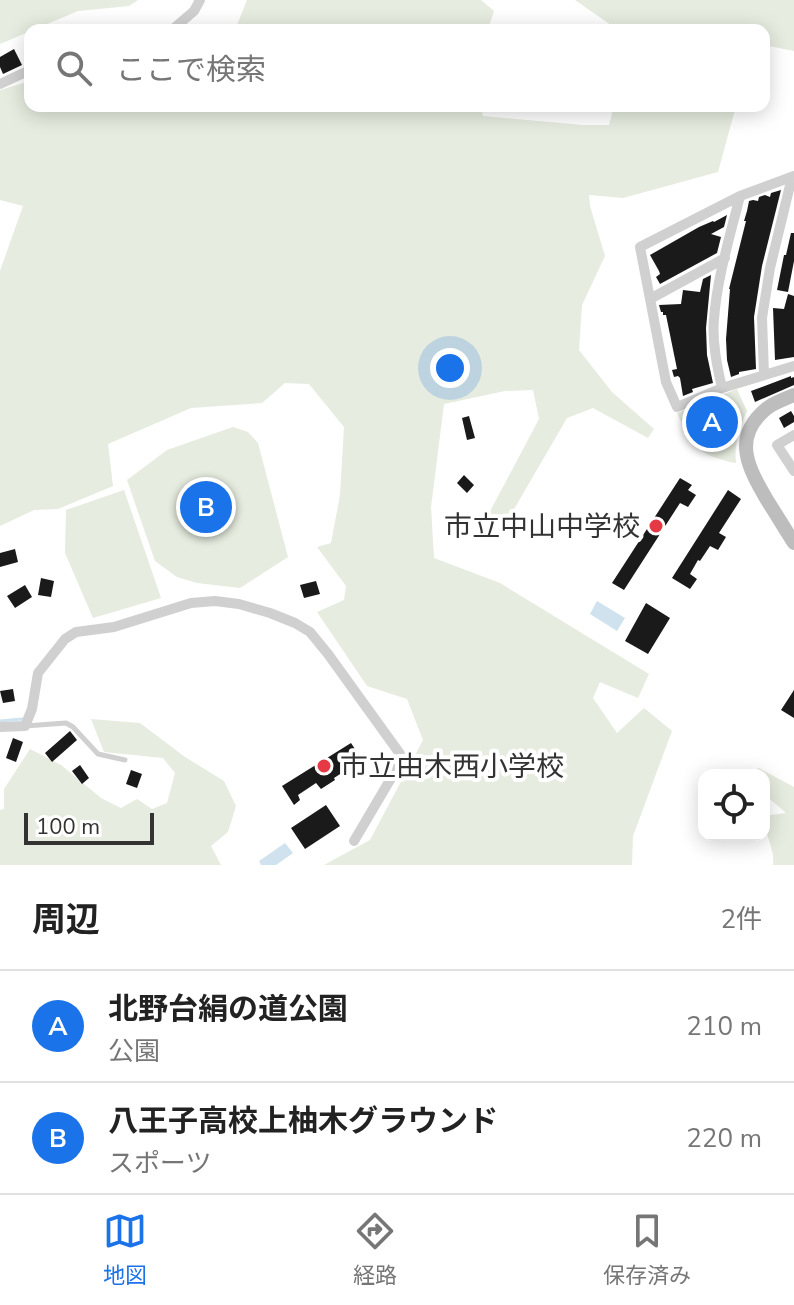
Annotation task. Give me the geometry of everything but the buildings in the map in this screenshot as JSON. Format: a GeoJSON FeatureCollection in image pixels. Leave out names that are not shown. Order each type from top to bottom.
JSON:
{"type":"FeatureCollection","features":[{"type":"Feature","properties":{"kind":"street"},"geometry":{"type":"LineString","coordinates":[[179,24],[194,11],[200,0]]}},
{"type":"Feature","properties":{"kind":"street"},"geometry":{"type":"LineString","coordinates":[[0,84],[24,73]]}},
{"type":"Feature","properties":{"kind":"street"},"geometry":{"type":"LineString","coordinates":[[793,177],[740,196],[640,247],[666,382],[677,407],[722,388],[794,366]]}},
{"type":"Feature","properties":{"kind":"street"},"geometry":{"type":"LineString","coordinates":[[764,375],[762,318],[770,268],[793,177]]}},
{"type":"Feature","properties":{"kind":"street"},"geometry":{"type":"LineString","coordinates":[[722,388],[716,360],[714,320],[740,196]]}},
{"type":"Feature","properties":{"kind":"street"},"geometry":{"type":"LineString","coordinates":[[650,299],[725,258]]}},
{"type":"Feature","properties":{"kind":"street"},"geometry":{"type":"LineString","coordinates":[[794,395],[768,407],[753,423],[747,438],[746,456],[750,471],[794,543]]}},
{"type":"Feature","properties":{"kind":"street"},"geometry":{"type":"LineString","coordinates":[[794,435],[777,445],[794,471]]}},
{"type":"Feature","properties":{"kind":"street"},"geometry":{"type":"LineString","coordinates":[[0,727],[25,726],[32,709],[38,673],[65,639],[76,632],[114,627],[191,603],[215,601],[239,604],[270,613],[310,632],[403,758],[354,841]]}},
{"type":"Feature","properties":{"kind":"lane"},"geometry":{"type":"LineString","coordinates":[[25,726],[66,723],[98,754],[125,760]]}},
{"type":"Feature","properties":{"kind":"shaded area"},"geometry":{"type":"Polygon","coordinates":[[[0,0],[138,0],[129,6],[78,11],[47,24],[24,24],[24,34],[0,44],[0,0]]]}},
{"type":"Feature","properties":{"kind":"shaded area"},"geometry":{"type":"Polygon","coordinates":[[[247,0],[481,0],[494,11],[490,24],[237,24],[247,0]]]}},
{"type":"Feature","properties":{"kind":"shaded area"},"geometry":{"type":"Polygon","coordinates":[[[575,0],[794,0],[794,51],[770,46],[770,24],[609,24],[575,0]]]}},
{"type":"Feature","properties":{"kind":"shaded area"},"geometry":{"type":"Polygon","coordinates":[[[24,83],[24,112],[482,112],[483,116],[609,125],[612,112],[734,112],[718,172],[623,198],[589,195],[605,256],[582,305],[579,350],[612,392],[654,429],[648,438],[593,408],[567,418],[506,523],[487,517],[539,419],[533,390],[505,391],[444,404],[431,507],[434,558],[500,583],[649,674],[638,698],[600,682],[593,698],[617,733],[644,708],[672,731],[633,836],[632,865],[324,865],[370,840],[423,740],[407,699],[367,686],[317,612],[344,600],[346,586],[317,547],[331,543],[340,495],[344,427],[309,384],[285,383],[262,403],[191,408],[108,444],[113,486],[58,509],[34,510],[0,526],[0,271],[23,206],[0,200],[0,90],[24,83]]]}},
{"type":"Feature","properties":{"kind":"shaded area"},"geometry":{"type":"Polygon","coordinates":[[[737,389],[747,411],[738,436],[736,463],[713,457],[698,448],[677,413],[737,389]]]}},
{"type":"Feature","properties":{"kind":"shaded area"},"geometry":{"type":"Polygon","coordinates":[[[233,427],[248,432],[258,443],[288,557],[240,588],[197,583],[177,577],[155,561],[127,480],[167,450],[233,427]]]}},
{"type":"Feature","properties":{"kind":"shaded area"},"geometry":{"type":"Polygon","coordinates":[[[124,490],[161,598],[93,618],[65,553],[66,510],[124,490]]]}},
{"type":"Feature","properties":{"kind":"shaded area"},"geometry":{"type":"Polygon","coordinates":[[[91,719],[140,723],[185,757],[224,781],[236,806],[228,832],[211,846],[221,865],[0,865],[0,810],[4,809],[4,789],[30,749],[61,765],[101,798],[121,808],[137,799],[152,809],[167,803],[175,773],[163,758],[104,752],[91,719]]]}},
{"type":"Feature","properties":{"kind":"shaded area"},"geometry":{"type":"Polygon","coordinates":[[[770,774],[794,787],[794,865],[773,865],[769,841],[770,815],[786,813],[770,799],[770,774]]]}},
{"type":"Feature","properties":{"kind":"water"},"geometry":{"type":"Polygon","coordinates":[[[597,601],[625,618],[617,631],[590,614],[597,601]]]}},
{"type":"Feature","properties":{"kind":"water"},"geometry":{"type":"Polygon","coordinates":[[[285,843],[293,853],[276,865],[261,865],[259,861],[285,843]]]}},
{"type":"Feature","properties":{"kind":"waterway"},"geometry":{"type":"LineString","coordinates":[[0,721],[22,719]]}},
{"type":"Feature","properties":{"kind":"place","name":"北野台絹の道公園"},"geometry":{"type":"Point","coordinates":[712,422]}},
{"type":"Feature","properties":{"kind":"place","name":"八王子高校上柚木グラウンド"},"geometry":{"type":"Point","coordinates":[206,507]}},
{"type":"Feature","properties":{"kind":"place","name":"市立中山中学校"},"geometry":{"type":"Point","coordinates":[656,526]}},
{"type":"Feature","properties":{"kind":"place","name":"市立由木西小学校"},"geometry":{"type":"Point","coordinates":[324,766]}}]}
